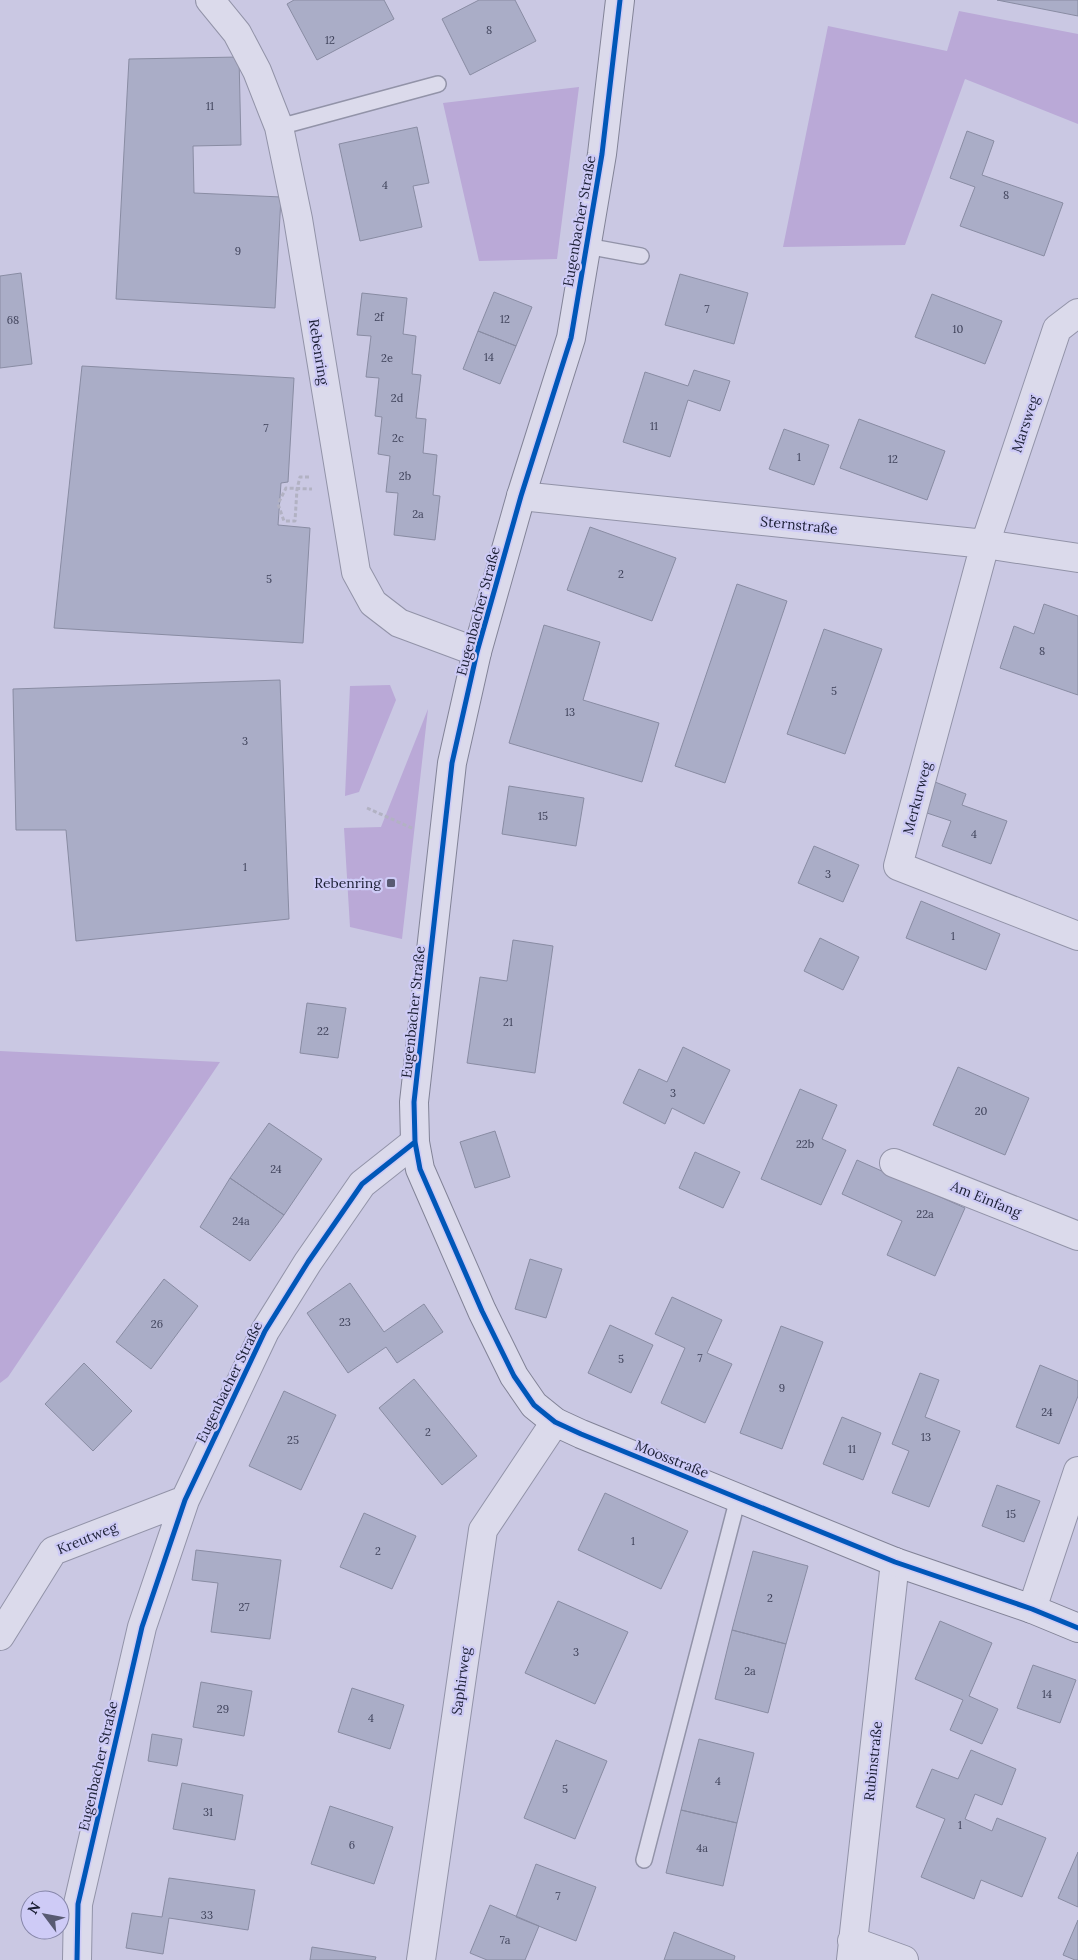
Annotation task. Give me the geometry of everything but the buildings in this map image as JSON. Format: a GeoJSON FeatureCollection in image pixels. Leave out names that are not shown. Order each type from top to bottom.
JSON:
{"type":"FeatureCollection","features":[{"type":"Feature","properties":{"kind":"street","name":"Rebenring"},"geometry":{"type":"LineString","coordinates":[[210,0],[241,41],[258,71],[279,127],[298,219],[356,572],[373,603],[399,623],[477,652]]}},
{"type":"Feature","properties":{"kind":"street","name":"Eugenbacher Straße"},"geometry":{"type":"LineString","coordinates":[[77,1960],[78,1904],[142,1627],[185,1500],[265,1331],[308,1262],[362,1184],[415,1142],[414,1102],[452,763],[477,652],[520,496],[571,338],[602,154],[620,0]]}},
{"type":"Feature","properties":{"kind":"street","name":"Marsweg"},"geometry":{"type":"LineString","coordinates":[[985,544],[1057,329],[1078,313]]}},
{"type":"Feature","properties":{"kind":"street","name":"Sternstraße"},"geometry":{"type":"LineString","coordinates":[[520,496],[985,544],[1078,558]]}},
{"type":"Feature","properties":{"kind":"street","name":"Merkurweg"},"geometry":{"type":"LineString","coordinates":[[985,544],[898,866],[1078,936]]}},
{"type":"Feature","properties":{"kind":"street","name":"Moosstraße"},"geometry":{"type":"LineString","coordinates":[[415,1142],[420,1169],[482,1310],[514,1376],[534,1405],[556,1422],[581,1434],[895,1562],[1032,1609],[1078,1628]]}},
{"type":"Feature","properties":{"kind":"street","name":"Am Einfang"},"geometry":{"type":"LineString","coordinates":[[894,1163],[1078,1236]]}},
{"type":"Feature","properties":{"kind":"street","name":"Saphirweg"},"geometry":{"type":"LineString","coordinates":[[421,1960],[483,1530],[556,1422]]}},
{"type":"Feature","properties":{"kind":"street"},"geometry":{"type":"LineString","coordinates":[[1032,1609],[1078,1471]]}},
{"type":"Feature","properties":{"kind":"street","name":"Kreutweg"},"geometry":{"type":"LineString","coordinates":[[0,1636],[52,1550],[185,1500]]}},
{"type":"Feature","properties":{"kind":"street","name":"Rubinstraße"},"geometry":{"type":"LineString","coordinates":[[852,1951],[895,1562]]}},
{"type":"Feature","properties":{"kind":"street"},"geometry":{"type":"LineString","coordinates":[[852,1951],[904,1960]]}},
{"type":"Feature","properties":{"kind":"lane"},"geometry":{"type":"LineString","coordinates":[[279,127],[438,84]]}},
{"type":"Feature","properties":{"kind":"lane"},"geometry":{"type":"LineString","coordinates":[[586,246],[641,256]]}},
{"type":"Feature","properties":{"kind":"lane"},"geometry":{"type":"LineString","coordinates":[[644,1860],[738,1498]]}},
{"type":"Feature","properties":{"kind":"path"},"geometry":{"type":"LineString","coordinates":[[286,488],[278,504],[284,521],[295,521],[297,489],[300,477],[340,476]]}},
{"type":"Feature","properties":{"kind":"path"},"geometry":{"type":"LineString","coordinates":[[367,808],[443,842]]}},
{"type":"Feature","properties":{"kind":"shaded area"},"geometry":{"type":"Polygon","coordinates":[[[959,11],[1078,34],[1078,124],[965,79],[905,245],[783,247],[828,26],[947,51],[959,11]]]}},
{"type":"Feature","properties":{"kind":"shaded area"},"geometry":{"type":"Polygon","coordinates":[[[579,87],[557,259],[479,261],[443,103],[579,87]]]}},
{"type":"Feature","properties":{"kind":"shaded area"},"geometry":{"type":"Polygon","coordinates":[[[390,685],[396,700],[359,792],[345,796],[350,686],[390,685]]]}},
{"type":"Feature","properties":{"kind":"shaded area"},"geometry":{"type":"Polygon","coordinates":[[[428,709],[402,939],[350,927],[344,828],[381,827],[428,709]]]}},
{"type":"Feature","properties":{"kind":"shaded area"},"geometry":{"type":"Polygon","coordinates":[[[0,1051],[220,1062],[8,1377],[0,1383],[0,1051]]]}},
{"type":"Feature","properties":{"kind":"cycle path"},"geometry":{"type":"LineString","coordinates":[[620,0],[602,154],[571,338],[521,496],[477,652],[452,763],[414,1102],[415,1142],[420,1169],[482,1311],[514,1376],[534,1405],[555,1422],[895,1562],[1032,1609],[1078,1628]]}},
{"type":"Feature","properties":{"kind":"cycle path"},"geometry":{"type":"LineString","coordinates":[[77,1960],[78,1904],[142,1627],[185,1500],[265,1331],[308,1262],[362,1184],[415,1142]]}},
{"type":"Feature","properties":{"kind":"place","name":"Rebenring"},"geometry":{"type":"Point","coordinates":[391,883]}}]}
